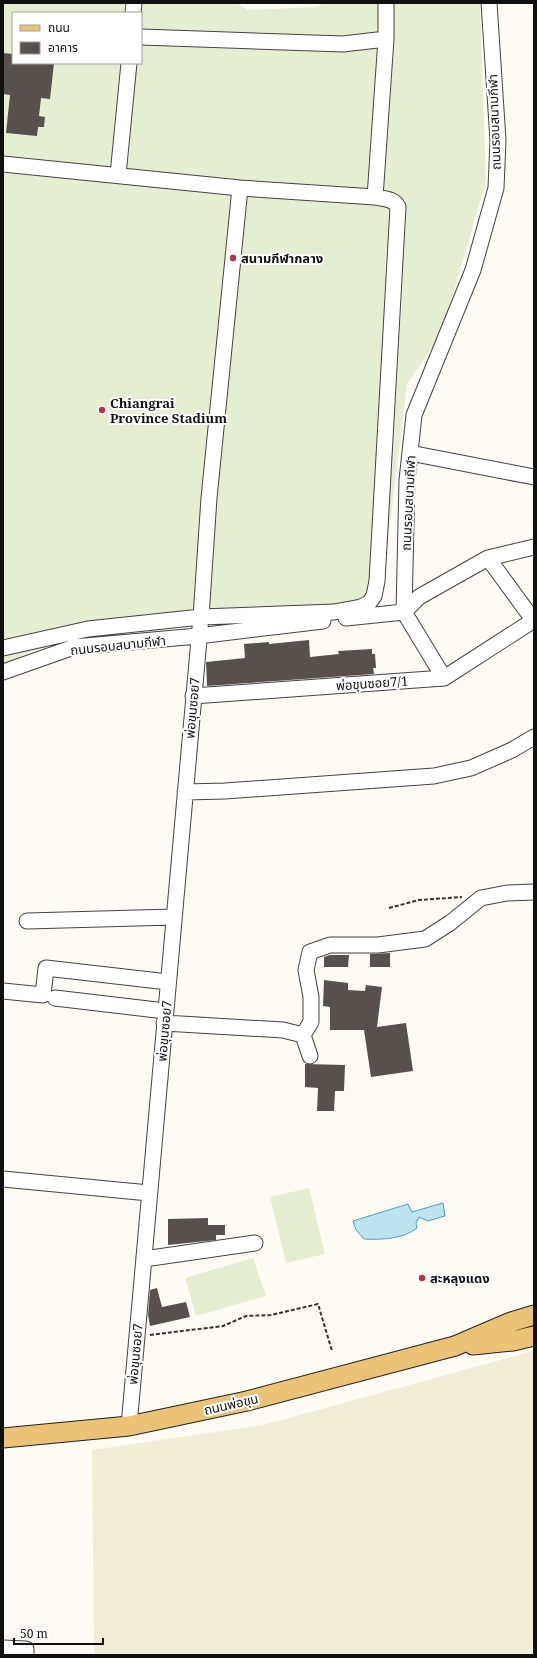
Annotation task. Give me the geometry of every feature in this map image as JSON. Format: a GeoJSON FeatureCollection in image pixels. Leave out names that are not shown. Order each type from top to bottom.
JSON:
{"type":"FeatureCollection","features":[{"type":"Feature","properties":{"kind":"main road","name":"ถนนพ่อขุน"},"geometry":{"type":"LineString","coordinates":[[3,1438],[129,1426],[247,1401],[455,1346],[510,1322],[534,1315]]}},
{"type":"Feature","properties":{"kind":"main road","name":"ถนนพ่อขุน"},"geometry":{"type":"LineString","coordinates":[[455,1346],[513,1341],[534,1336]]}},
{"type":"Feature","properties":{"kind":"street"},"geometry":{"type":"LineString","coordinates":[[375,197],[386,39],[386,3]]}},
{"type":"Feature","properties":{"kind":"street","name":"ถนนรอบสนามกีฬา"},"geometry":{"type":"LineString","coordinates":[[3,672],[74,647],[198,636],[404,612],[407,480],[414,415],[473,270],[496,188],[498,140],[489,3]]}},
{"type":"Feature","properties":{"kind":"street"},"geometry":{"type":"LineString","coordinates":[[142,37],[343,44],[386,39]]}},
{"type":"Feature","properties":{"kind":"street"},"geometry":{"type":"LineString","coordinates":[[118,175],[128,64]]}},
{"type":"Feature","properties":{"kind":"street"},"geometry":{"type":"LineString","coordinates":[[3,164],[240,188],[375,197],[392,200],[398,207],[377,585],[374,596],[369,603],[361,607],[334,612],[200,617],[88,629],[3,648]]}},
{"type":"Feature","properties":{"kind":"street","name":"พ่อขุนซอย7"},"geometry":{"type":"LineString","coordinates":[[129,1426],[200,617],[208,498],[240,188]]}},
{"type":"Feature","properties":{"kind":"street"},"geometry":{"type":"LineString","coordinates":[[410,453],[534,477]]}},
{"type":"Feature","properties":{"kind":"street"},"geometry":{"type":"LineString","coordinates":[[444,678],[404,612],[419,597],[488,558],[534,547]]}},
{"type":"Feature","properties":{"kind":"street"},"geometry":{"type":"LineString","coordinates":[[488,558],[534,620]]}},
{"type":"Feature","properties":{"kind":"street","name":"พ่อขุนซอย7/1"},"geometry":{"type":"LineString","coordinates":[[193,696],[444,678],[534,620]]}},
{"type":"Feature","properties":{"kind":"street"},"geometry":{"type":"LineString","coordinates":[[185,792],[248,790],[434,776],[471,768],[512,750],[534,737]]}},
{"type":"Feature","properties":{"kind":"street"},"geometry":{"type":"LineString","coordinates":[[303,1035],[311,1022],[311,997],[306,970],[310,952],[330,945],[378,945],[425,939],[450,923],[481,898],[507,893],[534,892]]}},
{"type":"Feature","properties":{"kind":"street"},"geometry":{"type":"LineString","coordinates":[[27,921],[174,917]]}},
{"type":"Feature","properties":{"kind":"street"},"geometry":{"type":"LineString","coordinates":[[3,991],[43,995],[46,968],[168,982]]}},
{"type":"Feature","properties":{"kind":"street"},"geometry":{"type":"LineString","coordinates":[[54,998],[165,1017],[283,1030],[303,1035]]}},
{"type":"Feature","properties":{"kind":"street"},"geometry":{"type":"LineString","coordinates":[[303,1035],[310,1056]]}},
{"type":"Feature","properties":{"kind":"street"},"geometry":{"type":"LineString","coordinates":[[3,1179],[150,1193]]}},
{"type":"Feature","properties":{"kind":"street"},"geometry":{"type":"LineString","coordinates":[[144,1259],[255,1243]]}},
{"type":"Feature","properties":{"kind":"street"},"geometry":{"type":"LineString","coordinates":[[3,1648],[26,1649],[26,1655]]}},
{"type":"Feature","properties":{"kind":"path"},"geometry":{"type":"LineString","coordinates":[[389,908],[419,900],[434,898],[456,896],[481,898]]}},
{"type":"Feature","properties":{"kind":"path"},"geometry":{"type":"LineString","coordinates":[[137,1336],[169,1334],[223,1326],[246,1316],[271,1315],[318,1304],[332,1351]]}},
{"type":"Feature","properties":{"kind":"shaded area"},"geometry":{"type":"Polygon","coordinates":[[[534,1351],[534,1617],[532,1655],[94,1655],[92,1450],[263,1425],[534,1351]]]}},
{"type":"Feature","properties":{"kind":"green space","name":"สนามกีฬากลาง"},"geometry":{"type":"Polygon","coordinates":[[[3,3],[236,3],[248,10],[316,7],[325,3],[480,3],[486,181],[441,335],[407,384],[381,599],[198,625],[91,632],[30,652],[3,665],[3,3]]]}},
{"type":"Feature","properties":{"kind":"green space"},"geometry":{"type":"Polygon","coordinates":[[[309,1188],[325,1254],[286,1263],[270,1197],[309,1188]]]}},
{"type":"Feature","properties":{"kind":"green space"},"geometry":{"type":"Polygon","coordinates":[[[253,1258],[266,1296],[196,1316],[185,1278],[253,1258]]]}},
{"type":"Feature","properties":{"kind":"water"},"geometry":{"type":"Polygon","coordinates":[[[443,1203],[445,1216],[428,1221],[419,1217],[416,1223],[417,1228],[412,1232],[399,1237],[364,1239],[356,1230],[353,1221],[408,1204],[412,1212],[443,1203]]]}},
{"type":"Feature","properties":{"kind":"building"},"geometry":{"type":"Polygon","coordinates":[[[3,53],[12,54],[12,64],[54,64],[50,99],[41,98],[39,116],[45,117],[44,127],[38,127],[37,136],[6,133],[10,95],[3,94],[3,53]]]}},
{"type":"Feature","properties":{"kind":"building"},"geometry":{"type":"Polygon","coordinates":[[[309,640],[310,657],[339,654],[338,651],[372,649],[372,654],[375,654],[376,668],[373,668],[374,674],[207,686],[206,662],[245,658],[244,644],[269,642],[269,644],[309,640]]]}},
{"type":"Feature","properties":{"kind":"building"},"geometry":{"type":"Polygon","coordinates":[[[390,953],[390,967],[370,967],[370,954],[390,953]]]}},
{"type":"Feature","properties":{"kind":"building"},"geometry":{"type":"Polygon","coordinates":[[[330,955],[349,955],[348,967],[324,967],[324,957],[330,955]]]}},
{"type":"Feature","properties":{"kind":"building"},"geometry":{"type":"Polygon","coordinates":[[[324,980],[348,983],[348,990],[365,991],[366,985],[382,987],[377,1027],[406,1023],[413,1071],[371,1077],[364,1030],[330,1030],[330,1007],[323,1006],[324,980]]]}},
{"type":"Feature","properties":{"kind":"building"},"geometry":{"type":"Polygon","coordinates":[[[305,1064],[345,1065],[344,1091],[335,1091],[334,1111],[317,1111],[318,1088],[305,1087],[305,1064]]]}},
{"type":"Feature","properties":{"kind":"building"},"geometry":{"type":"Polygon","coordinates":[[[208,1218],[208,1225],[225,1225],[225,1235],[216,1235],[216,1240],[168,1245],[168,1219],[208,1218]]]}},
{"type":"Feature","properties":{"kind":"building"},"geometry":{"type":"Polygon","coordinates":[[[157,1288],[162,1307],[186,1302],[190,1317],[150,1326],[148,1315],[150,1290],[157,1288]]]}},
{"type":"Feature","properties":{"kind":"place","name":"สนามกีฬากลาง"},"geometry":{"type":"Point","coordinates":[233,258]}},
{"type":"Feature","properties":{"kind":"place","name":"Chiangrai Province Stadium"},"geometry":{"type":"Point","coordinates":[102,410]}},
{"type":"Feature","properties":{"kind":"place","name":"สะหลุงแดง"},"geometry":{"type":"Point","coordinates":[422,1278]}}]}
